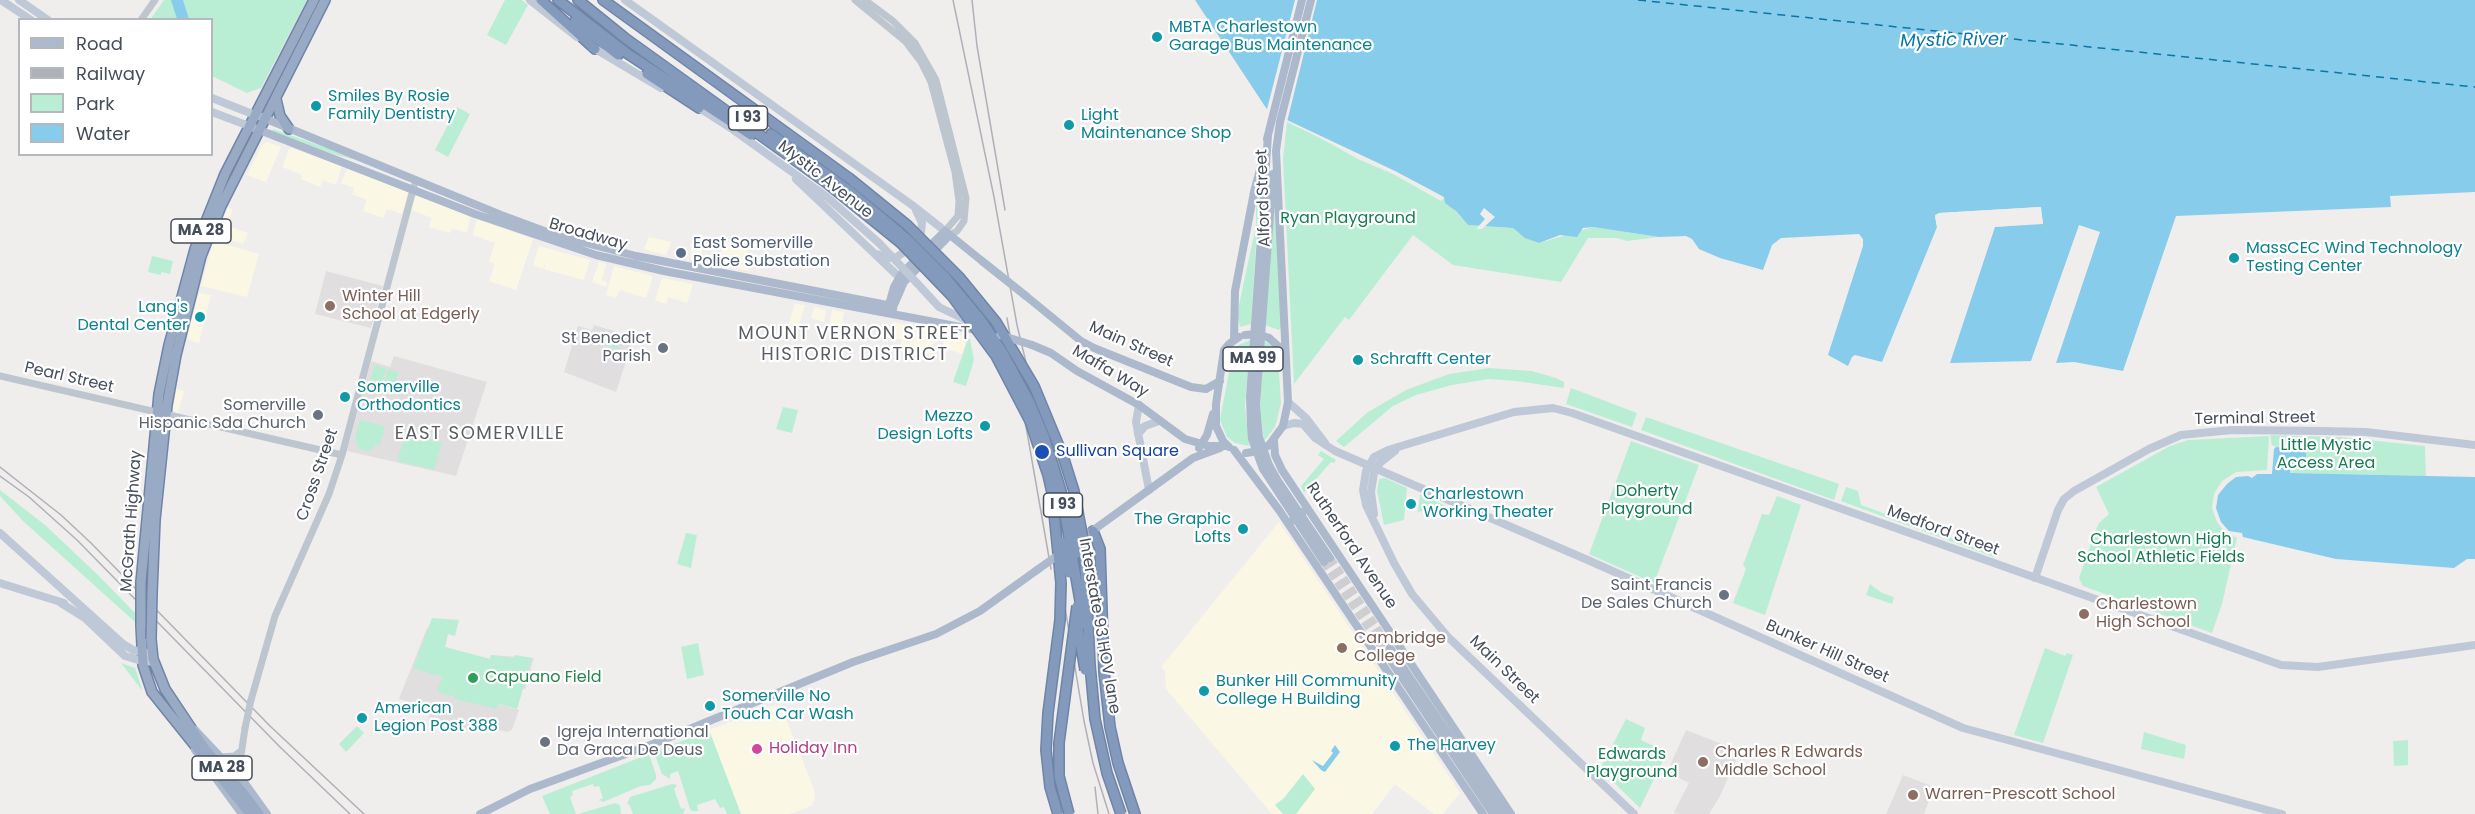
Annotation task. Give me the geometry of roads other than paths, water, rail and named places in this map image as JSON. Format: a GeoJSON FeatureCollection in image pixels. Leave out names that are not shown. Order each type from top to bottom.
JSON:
{"type":"FeatureCollection","features":[{"type":"Feature","properties":{"kind":"highway","name":"McGrath Highway"},"geometry":{"type":"LineString","coordinates":[[250,814],[188,740],[152,692],[141,626],[141,582],[167,353],[198,240],[218,190],[314,0]]}},
{"type":"Feature","properties":{"kind":"highway","name":"McGrath Highway"},"geometry":{"type":"LineString","coordinates":[[259,814],[205,749],[147,657],[151,639],[161,413],[204,247],[221,206],[325,0]]}},
{"type":"Feature","properties":{"kind":"highway"},"geometry":{"type":"LineString","coordinates":[[541,0],[595,49]]}},
{"type":"Feature","properties":{"kind":"highway"},"geometry":{"type":"LineString","coordinates":[[556,0],[601,42],[699,108]]}},
{"type":"Feature","properties":{"kind":"highway"},"geometry":{"type":"LineString","coordinates":[[556,0],[628,54],[843,196]]}},
{"type":"Feature","properties":{"kind":"highway","name":"I 93"},"geometry":{"type":"LineString","coordinates":[[578,0],[625,38],[904,241],[952,296],[996,356],[1014,387],[1043,457],[1067,564],[1097,739],[1122,814]]}},
{"type":"Feature","properties":{"kind":"highway","name":"Interstate 93 HOV lane"},"geometry":{"type":"LineString","coordinates":[[587,0],[636,38],[843,186],[945,277],[981,320],[1003,353],[1029,401],[1056,473],[1103,738],[1122,814]]}},
{"type":"Feature","properties":{"kind":"highway","name":"I 93"},"geometry":{"type":"LineString","coordinates":[[603,0],[849,178],[907,225],[947,264],[996,322],[1030,378],[1069,473],[1086,563],[1090,665],[1095,718],[1107,773],[1122,814]]}},
{"type":"Feature","properties":{"kind":"highway"},"geometry":{"type":"LineString","coordinates":[[276,99],[280,116],[289,129]]}},
{"type":"Feature","properties":{"kind":"highway"},"geometry":{"type":"LineString","coordinates":[[1049,421],[1073,518],[1078,590],[1074,640],[1061,714],[1058,758],[1061,786],[1069,814]]}},
{"type":"Feature","properties":{"kind":"highway"},"geometry":{"type":"LineString","coordinates":[[1052,493],[1061,601],[1046,750],[1050,787],[1058,814]]}},
{"type":"Feature","properties":{"kind":"highway"},"geometry":{"type":"LineString","coordinates":[[1091,533],[1100,549],[1107,708],[1118,763],[1135,814]]}},
{"type":"Feature","properties":{"kind":"main road"},"geometry":{"type":"LineString","coordinates":[[1,0],[28,18]]}},
{"type":"Feature","properties":{"kind":"main road"},"geometry":{"type":"LineString","coordinates":[[20,0],[45,18]]}},
{"type":"Feature","properties":{"kind":"main road","name":"Mystic Avenue"},"geometry":{"type":"LineString","coordinates":[[530,0],[595,49],[699,108],[780,163],[836,204],[879,243],[946,311],[1000,335]]}},
{"type":"Feature","properties":{"kind":"main road","name":"Mystic Avenue"},"geometry":{"type":"LineString","coordinates":[[625,0],[912,205],[982,261]]}},
{"type":"Feature","properties":{"kind":"main road","name":"Alford Street"},"geometry":{"type":"LineString","coordinates":[[1272,443],[1283,426],[1288,402],[1276,120],[1302,0]]}},
{"type":"Feature","properties":{"kind":"main road","name":"Alford Street"},"geometry":{"type":"LineString","coordinates":[[1234,340],[1236,291],[1254,192],[1268,135],[1276,120],[1311,0]]}},
{"type":"Feature","properties":{"kind":"main road"},"geometry":{"type":"LineString","coordinates":[[30,18],[34,10]]}},
{"type":"Feature","properties":{"kind":"main road","name":"Broadway"},"geometry":{"type":"LineString","coordinates":[[213,98],[266,119],[414,184]]}},
{"type":"Feature","properties":{"kind":"main road","name":"Broadway"},"geometry":{"type":"LineString","coordinates":[[213,112],[538,229],[599,248],[972,329]]}},
{"type":"Feature","properties":{"kind":"main road","name":"MA 99"},"geometry":{"type":"LineString","coordinates":[[1268,135],[1250,398],[1252,439],[1263,469],[1327,560],[1269,465],[1258,429],[1258,382],[1276,151]]}},
{"type":"Feature","properties":{"kind":"main road"},"geometry":{"type":"LineString","coordinates":[[780,163],[903,278]]}},
{"type":"Feature","properties":{"kind":"main road"},"geometry":{"type":"LineString","coordinates":[[873,252],[884,257],[897,257],[915,244],[921,233],[922,223],[912,205]]}},
{"type":"Feature","properties":{"kind":"main road"},"geometry":{"type":"LineString","coordinates":[[890,310],[911,262],[948,233]]}},
{"type":"Feature","properties":{"kind":"main road","name":"Main Street"},"geometry":{"type":"LineString","coordinates":[[982,261],[1081,341],[1094,348],[1191,387],[1206,389],[1220,381]]}},
{"type":"Feature","properties":{"kind":"main road","name":"Maffa Way"},"geometry":{"type":"LineString","coordinates":[[972,329],[1000,335],[1051,353],[1077,371],[1139,405],[1177,434],[1201,445],[1230,448]]}},
{"type":"Feature","properties":{"kind":"main road","name":"Alford Street"},"geometry":{"type":"LineString","coordinates":[[1230,448],[1216,426],[1216,405],[1224,350],[1234,340],[1245,335],[1258,334],[1269,338],[1281,351],[1285,363]]}},
{"type":"Feature","properties":{"kind":"main road"},"geometry":{"type":"LineString","coordinates":[[1288,402],[1306,418],[1328,446]]}},
{"type":"Feature","properties":{"kind":"main road"},"geometry":{"type":"LineString","coordinates":[[1139,405],[1138,434],[1149,490]]}},
{"type":"Feature","properties":{"kind":"main road"},"geometry":{"type":"LineString","coordinates":[[1193,458],[1207,435],[1216,405]]}},
{"type":"Feature","properties":{"kind":"main road","name":"Medford Street"},"geometry":{"type":"LineString","coordinates":[[1367,465],[1381,453],[1514,412],[1553,408],[2270,662],[2294,667],[2318,667],[2475,645]]}},
{"type":"Feature","properties":{"kind":"main road"},"geometry":{"type":"LineString","coordinates":[[1138,434],[1145,426],[1160,421]]}},
{"type":"Feature","properties":{"kind":"main road"},"geometry":{"type":"LineString","coordinates":[[1283,426],[1294,423],[1303,424],[1315,438],[1328,446],[1377,468]]}},
{"type":"Feature","properties":{"kind":"main road","name":"Terminal Street"},"geometry":{"type":"LineString","coordinates":[[2035,578],[2058,510],[2064,499],[2074,491],[2149,449],[2181,435],[2232,430],[2366,432],[2475,445]]}},
{"type":"Feature","properties":{"kind":"main road"},"geometry":{"type":"LineString","coordinates":[[480,814],[519,794],[653,744],[835,670],[936,634],[980,610],[1193,458],[1230,448],[1246,453],[1259,451],[1272,443]]}},
{"type":"Feature","properties":{"kind":"main road","name":"Rutherford Avenue"},"geometry":{"type":"LineString","coordinates":[[1272,443],[1278,463],[1306,510],[1511,814]]}},
{"type":"Feature","properties":{"kind":"main road","name":"Medford Street"},"geometry":{"type":"LineString","coordinates":[[1377,468],[1388,456],[1407,445]]}},
{"type":"Feature","properties":{"kind":"main road"},"geometry":{"type":"LineString","coordinates":[[1230,448],[1245,462],[1291,525],[1483,814]]}},
{"type":"Feature","properties":{"kind":"main road","name":"Main Street"},"geometry":{"type":"LineString","coordinates":[[1367,465],[1364,498],[1377,529],[1402,576],[1435,623],[1634,814]]}},
{"type":"Feature","properties":{"kind":"main road","name":"Main Street"},"geometry":{"type":"LineString","coordinates":[[1377,468],[1371,492],[1377,529]]}},
{"type":"Feature","properties":{"kind":"main road","name":"Bunker Hill Street"},"geometry":{"type":"LineString","coordinates":[[1377,468],[1963,728],[2282,814]]}},
{"type":"Feature","properties":{"kind":"main road"},"geometry":{"type":"LineString","coordinates":[[1291,525],[1296,516],[1306,510]]}},
{"type":"Feature","properties":{"kind":"main road"},"geometry":{"type":"LineString","coordinates":[[0,534],[126,646],[147,657]]}},
{"type":"Feature","properties":{"kind":"main road"},"geometry":{"type":"LineString","coordinates":[[49,579],[60,592],[62,603],[85,618],[122,654],[147,657]]}},
{"type":"Feature","properties":{"kind":"main road"},"geometry":{"type":"LineString","coordinates":[[0,583],[76,607],[95,618]]}},
{"type":"Feature","properties":{"kind":"main road"},"geometry":{"type":"LineString","coordinates":[[1493,814],[1388,650],[1502,814]]}},
{"type":"Feature","properties":{"kind":"main road","name":"McGrath Highway"},"geometry":{"type":"LineString","coordinates":[[186,721],[238,776],[267,814]]}},
{"type":"Feature","properties":{"kind":"main road","name":"McGrath Highway"},"geometry":{"type":"LineString","coordinates":[[188,740],[242,814]]}},
{"type":"Feature","properties":{"kind":"street"},"geometry":{"type":"LineString","coordinates":[[142,18],[155,0]]}},
{"type":"Feature","properties":{"kind":"street"},"geometry":{"type":"LineString","coordinates":[[855,0],[905,41],[921,62],[931,82],[955,172],[959,201],[958,216],[948,233]]}},
{"type":"Feature","properties":{"kind":"street"},"geometry":{"type":"LineString","coordinates":[[866,0],[893,21],[915,44],[929,65],[939,87],[963,182],[966,205],[964,220],[957,231],[948,233]]}},
{"type":"Feature","properties":{"kind":"street","name":"Cross Street"},"geometry":{"type":"LineString","coordinates":[[238,776],[251,700],[275,616],[329,494],[342,455],[414,184]]}},
{"type":"Feature","properties":{"kind":"street","name":"Pearl Street"},"geometry":{"type":"LineString","coordinates":[[0,376],[342,455]]}},
{"type":"Feature","properties":{"kind":"street"},"geometry":{"type":"LineString","coordinates":[[220,757],[234,756],[241,751]]}},
{"type":"Feature","properties":{"kind":"water"},"geometry":{"type":"Polygon","coordinates":[[[171,0],[183,0],[189,18],[177,18],[171,0]]]}},
{"type":"Feature","properties":{"kind":"water","name":"Mystic River"},"geometry":{"type":"Polygon","coordinates":[[[1195,0],[2475,0],[2475,192],[2390,196],[2391,207],[2176,216],[2123,371],[2074,362],[2056,363],[2100,232],[2079,225],[2031,361],[1950,363],[1995,227],[2043,223],[2040,207],[1939,213],[1935,215],[1937,227],[1882,362],[1855,355],[1848,366],[1828,355],[1863,246],[1863,239],[1859,234],[1781,238],[1772,245],[1763,270],[1720,258],[1699,249],[1692,239],[1686,236],[1659,237],[1593,227],[1583,228],[1577,237],[1560,235],[1539,243],[1525,238],[1513,228],[1468,225],[1456,211],[1445,203],[1444,197],[1395,171],[1268,111],[1195,0]]]}},
{"type":"Feature","properties":{"kind":"water"},"geometry":{"type":"Polygon","coordinates":[[[2276,447],[2306,450],[2306,462],[2290,465],[2290,473],[2475,477],[2475,559],[2467,559],[2454,568],[2336,559],[2243,537],[2242,533],[2229,531],[2221,522],[2216,508],[2218,495],[2236,477],[2252,478],[2257,474],[2272,474],[2276,447]]]}},
{"type":"Feature","properties":{"kind":"water"},"geometry":{"type":"Polygon","coordinates":[[[1335,745],[1340,752],[1325,772],[1312,760],[1323,766],[1333,753],[1331,751],[1335,745]]]}},
{"type":"Feature","properties":{"kind":"tunnel"},"geometry":{"type":"LineString","coordinates":[[1330,558],[1390,648]]}},
{"type":"Feature","properties":{"kind":"tunnel"},"geometry":{"type":"LineString","coordinates":[[1324,562],[1385,652]]}},
{"type":"Feature","properties":{"kind":"tram line"},"geometry":{"type":"LineString","coordinates":[[0,476],[29,497],[77,540],[281,748],[350,814]]}},
{"type":"Feature","properties":{"kind":"railway"},"geometry":{"type":"LineString","coordinates":[[953,0],[994,197],[1017,325],[1036,404],[1052,498],[1063,596],[1084,721],[1093,763],[1109,814]]}},
{"type":"Feature","properties":{"kind":"railway"},"geometry":{"type":"LineString","coordinates":[[972,0],[977,46],[1005,210]]}},
{"type":"Feature","properties":{"kind":"railway"},"geometry":{"type":"LineString","coordinates":[[1007,318],[1051,569]]}},
{"type":"Feature","properties":{"kind":"railway"},"geometry":{"type":"LineString","coordinates":[[0,467],[61,515],[91,543],[270,726],[364,814]]}},
{"type":"Feature","properties":{"kind":"railway"},"geometry":{"type":"LineString","coordinates":[[1060,499],[1092,687],[1096,748]]}},
{"type":"Feature","properties":{"kind":"railway"},"geometry":{"type":"LineString","coordinates":[[1095,787],[1098,814]]}},
{"type":"Feature","properties":{"kind":"place","name":"MBTA Charlestown Garage Bus Maintenance"},"geometry":{"type":"Point","coordinates":[1157,37]}},
{"type":"Feature","properties":{"kind":"place","name":"Smiles By Rosie Family Dentistry"},"geometry":{"type":"Point","coordinates":[316,106]}},
{"type":"Feature","properties":{"kind":"place","name":"Light Maintenance Shop"},"geometry":{"type":"Point","coordinates":[1069,125]}},
{"type":"Feature","properties":{"kind":"place","name":"East Somerville Police Substation"},"geometry":{"type":"Point","coordinates":[681,253]}},
{"type":"Feature","properties":{"kind":"place","name":"MassCEC Wind Technology Testing Center"},"geometry":{"type":"Point","coordinates":[2234,258]}},
{"type":"Feature","properties":{"kind":"place","name":"Winter Hill School at Edgerly"},"geometry":{"type":"Point","coordinates":[330,306]}},
{"type":"Feature","properties":{"kind":"place","name":"Lang's Dental Center"},"geometry":{"type":"Point","coordinates":[200,317]}},
{"type":"Feature","properties":{"kind":"place","name":"St Benedict Parish"},"geometry":{"type":"Point","coordinates":[663,348]}},
{"type":"Feature","properties":{"kind":"place","name":"Schrafft Center"},"geometry":{"type":"Point","coordinates":[1358,360]}},
{"type":"Feature","properties":{"kind":"place","name":"Somerville Orthodontics"},"geometry":{"type":"Point","coordinates":[345,397]}},
{"type":"Feature","properties":{"kind":"place","name":"Somerville Hispanic Sda Church"},"geometry":{"type":"Point","coordinates":[318,415]}},
{"type":"Feature","properties":{"kind":"place","name":"Mezzo Design Lofts"},"geometry":{"type":"Point","coordinates":[985,426]}},
{"type":"Feature","properties":{"kind":"place","name":"Sullivan Square"},"geometry":{"type":"Point","coordinates":[1042,452]}},
{"type":"Feature","properties":{"kind":"place","name":"Charlestown Working Theater"},"geometry":{"type":"Point","coordinates":[1411,504]}},
{"type":"Feature","properties":{"kind":"place","name":"The Graphic Lofts"},"geometry":{"type":"Point","coordinates":[1243,529]}},
{"type":"Feature","properties":{"kind":"place","name":"Saint Francis De Sales Church"},"geometry":{"type":"Point","coordinates":[1724,595]}},
{"type":"Feature","properties":{"kind":"place","name":"Charlestown High School"},"geometry":{"type":"Point","coordinates":[2084,614]}},
{"type":"Feature","properties":{"kind":"place","name":"Cambridge College"},"geometry":{"type":"Point","coordinates":[1342,648]}},
{"type":"Feature","properties":{"kind":"place","name":"Capuano Field"},"geometry":{"type":"Point","coordinates":[473,678]}},
{"type":"Feature","properties":{"kind":"place","name":"Bunker Hill Community College H Building"},"geometry":{"type":"Point","coordinates":[1204,691]}},
{"type":"Feature","properties":{"kind":"place","name":"Somerville No Touch Car Wash"},"geometry":{"type":"Point","coordinates":[710,706]}},
{"type":"Feature","properties":{"kind":"place","name":"American Legion Post 388"},"geometry":{"type":"Point","coordinates":[362,718]}},
{"type":"Feature","properties":{"kind":"place","name":"Igreja International Da Graca De Deus"},"geometry":{"type":"Point","coordinates":[545,742]}},
{"type":"Feature","properties":{"kind":"place","name":"The Harvey"},"geometry":{"type":"Point","coordinates":[1395,746]}},
{"type":"Feature","properties":{"kind":"place","name":"Holiday Inn"},"geometry":{"type":"Point","coordinates":[757,749]}},
{"type":"Feature","properties":{"kind":"place","name":"Charles R Edwards Middle School"},"geometry":{"type":"Point","coordinates":[1703,762]}},
{"type":"Feature","properties":{"kind":"place","name":"Warren-Prescott School"},"geometry":{"type":"Point","coordinates":[1913,795]}},
{"type":"Feature","properties":{"kind":"district","name":"MOUNT VERNON STREET HISTORIC DISTRICT"},"geometry":{"type":"Point","coordinates":[855,344]}},
{"type":"Feature","properties":{"kind":"district","name":"EAST SOMERVILLE"},"geometry":{"type":"Point","coordinates":[480,434]}},
{"type":"Feature","properties":{"kind":"park label","name":"Ryan Playground"},"geometry":{"type":"Point","coordinates":[1348,219]}},
{"type":"Feature","properties":{"kind":"park label","name":"Little Mystic Access Area"},"geometry":{"type":"Point","coordinates":[2326,455]}},
{"type":"Feature","properties":{"kind":"park label","name":"Doherty Playground"},"geometry":{"type":"Point","coordinates":[1647,501]}},
{"type":"Feature","properties":{"kind":"park label","name":"Charlestown High School Athletic Fields"},"geometry":{"type":"Point","coordinates":[2161,549]}},
{"type":"Feature","properties":{"kind":"park label","name":"Edwards Playground"},"geometry":{"type":"Point","coordinates":[1632,764]}}]}
